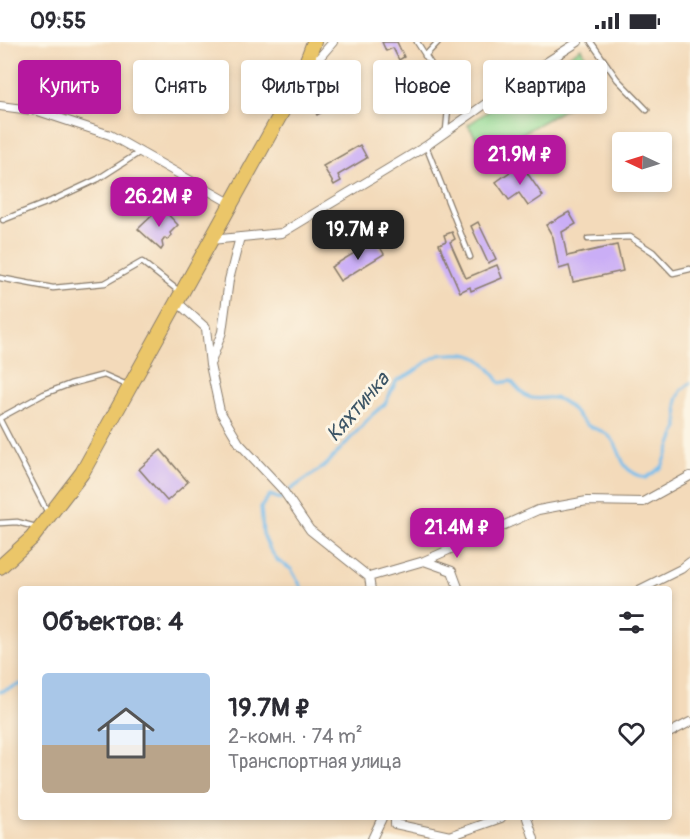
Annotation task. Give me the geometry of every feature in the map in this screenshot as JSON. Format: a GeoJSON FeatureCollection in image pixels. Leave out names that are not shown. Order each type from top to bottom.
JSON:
{"type":"FeatureCollection","features":[{"type":"Feature","properties":{"kind":"main road"},"geometry":{"type":"LineString","coordinates":[[307,60],[314,42]]}},
{"type":"Feature","properties":{"kind":"main road"},"geometry":{"type":"LineString","coordinates":[[0,567],[39,528],[82,473],[281,114]]}},
{"type":"Feature","properties":{"kind":"street"},"geometry":{"type":"LineString","coordinates":[[317,60],[333,42]]}},
{"type":"Feature","properties":{"kind":"street"},"geometry":{"type":"LineString","coordinates":[[211,240],[282,233],[426,146],[525,76],[578,42]]}},
{"type":"Feature","properties":{"kind":"street"},"geometry":{"type":"LineString","coordinates":[[0,106],[38,111],[110,135],[232,204]]}},
{"type":"Feature","properties":{"kind":"street"},"geometry":{"type":"LineString","coordinates":[[210,365],[222,332],[229,280],[240,237]]}},
{"type":"Feature","properties":{"kind":"street"},"geometry":{"type":"LineString","coordinates":[[179,298],[206,328],[210,365],[220,411],[239,443],[282,489],[310,530],[369,577],[370,586]]}},
{"type":"Feature","properties":{"kind":"street"},"geometry":{"type":"LineString","coordinates":[[369,577],[424,561],[538,510],[587,501],[643,502],[690,476]]}},
{"type":"Feature","properties":{"kind":"street"},"geometry":{"type":"LineString","coordinates":[[424,561],[452,571],[458,586]]}},
{"type":"Feature","properties":{"kind":"street"},"geometry":{"type":"LineString","coordinates":[[647,586],[690,562]]}},
{"type":"Feature","properties":{"kind":"street"},"geometry":{"type":"LineString","coordinates":[[672,731],[690,722]]}},
{"type":"Feature","properties":{"kind":"street"},"geometry":{"type":"LineString","coordinates":[[372,839],[381,820]]}},
{"type":"Feature","properties":{"kind":"street"},"geometry":{"type":"LineString","coordinates":[[394,820],[395,824],[450,836],[495,820]]}},
{"type":"Feature","properties":{"kind":"street"},"geometry":{"type":"LineString","coordinates":[[528,820],[534,839]]}},
{"type":"Feature","properties":{"kind":"lane"},"geometry":{"type":"LineString","coordinates":[[417,42],[436,72],[449,99],[446,132]]}},
{"type":"Feature","properties":{"kind":"lane"},"geometry":{"type":"LineString","coordinates":[[425,56],[438,42]]}},
{"type":"Feature","properties":{"kind":"lane"},"geometry":{"type":"LineString","coordinates":[[591,42],[617,79],[647,110]]}},
{"type":"Feature","properties":{"kind":"lane"},"geometry":{"type":"LineString","coordinates":[[426,146],[470,257]]}},
{"type":"Feature","properties":{"kind":"lane"},"geometry":{"type":"LineString","coordinates":[[3,220],[51,201],[98,178],[140,152]]}},
{"type":"Feature","properties":{"kind":"lane"},"geometry":{"type":"LineString","coordinates":[[588,239],[630,237],[654,252],[673,273],[690,269]]}},
{"type":"Feature","properties":{"kind":"lane"},"geometry":{"type":"LineString","coordinates":[[0,278],[53,288],[105,283],[142,262],[179,298]]}},
{"type":"Feature","properties":{"kind":"lane"},"geometry":{"type":"LineString","coordinates":[[49,515],[0,419],[44,394],[104,375],[130,387]]}},
{"type":"Feature","properties":{"kind":"lane"},"geometry":{"type":"LineString","coordinates":[[0,523],[17,522],[39,528]]}},
{"type":"Feature","properties":{"kind":"green space"},"geometry":{"type":"Polygon","coordinates":[[[581,48],[587,60],[563,60],[581,48]]]}},
{"type":"Feature","properties":{"kind":"green space"},"geometry":{"type":"Polygon","coordinates":[[[484,114],[556,114],[486,154],[468,125],[484,114]]]}},
{"type":"Feature","properties":{"kind":"building"},"geometry":{"type":"Polygon","coordinates":[[[382,42],[397,42],[404,57],[399,60],[393,48],[386,51],[382,42]]]}},
{"type":"Feature","properties":{"kind":"building"},"geometry":{"type":"Polygon","coordinates":[[[360,145],[367,158],[338,175],[341,181],[334,185],[323,166],[360,145]]]}},
{"type":"Feature","properties":{"kind":"building"},"geometry":{"type":"Polygon","coordinates":[[[521,164],[543,196],[528,206],[519,193],[509,200],[496,182],[521,164]]]}},
{"type":"Feature","properties":{"kind":"building"},"geometry":{"type":"Polygon","coordinates":[[[161,207],[178,225],[170,233],[172,235],[162,242],[161,250],[138,229],[161,207]]]}},
{"type":"Feature","properties":{"kind":"building"},"geometry":{"type":"Polygon","coordinates":[[[569,212],[576,224],[562,232],[567,256],[617,245],[623,271],[573,282],[569,266],[559,269],[553,237],[546,225],[569,212]]]}},
{"type":"Feature","properties":{"kind":"building"},"geometry":{"type":"Polygon","coordinates":[[[478,222],[496,259],[488,263],[471,226],[478,222]]]}},
{"type":"Feature","properties":{"kind":"building"},"geometry":{"type":"Polygon","coordinates":[[[452,232],[455,239],[450,242],[466,278],[497,265],[502,278],[471,291],[470,287],[460,292],[439,244],[446,241],[444,235],[452,232]]]}},
{"type":"Feature","properties":{"kind":"building"},"geometry":{"type":"Polygon","coordinates":[[[376,240],[384,254],[340,281],[331,267],[376,240]]]}},
{"type":"Feature","properties":{"kind":"building"},"geometry":{"type":"Polygon","coordinates":[[[161,450],[188,482],[167,501],[139,469],[161,450]]]}},
{"type":"Feature","properties":{"kind":"waterway","name":"Кяхтинка"},"geometry":{"type":"LineString","coordinates":[[290,490],[326,465],[385,404],[397,380],[440,355],[475,356],[490,369],[500,383],[511,381],[528,397],[556,398],[564,402],[587,425],[608,435],[614,442],[624,465],[646,478],[662,467],[678,427],[677,400],[681,391],[690,383]]}},
{"type":"Feature","properties":{"kind":"waterway","name":"Кяхтинка"},"geometry":{"type":"LineString","coordinates":[[285,495],[280,499],[270,495],[261,507],[263,534],[278,561],[291,569],[301,586]]}},
{"type":"Feature","properties":{"kind":"waterway","name":"Кяхтинка"},"geometry":{"type":"LineString","coordinates":[[0,692],[18,685]]}}]}
